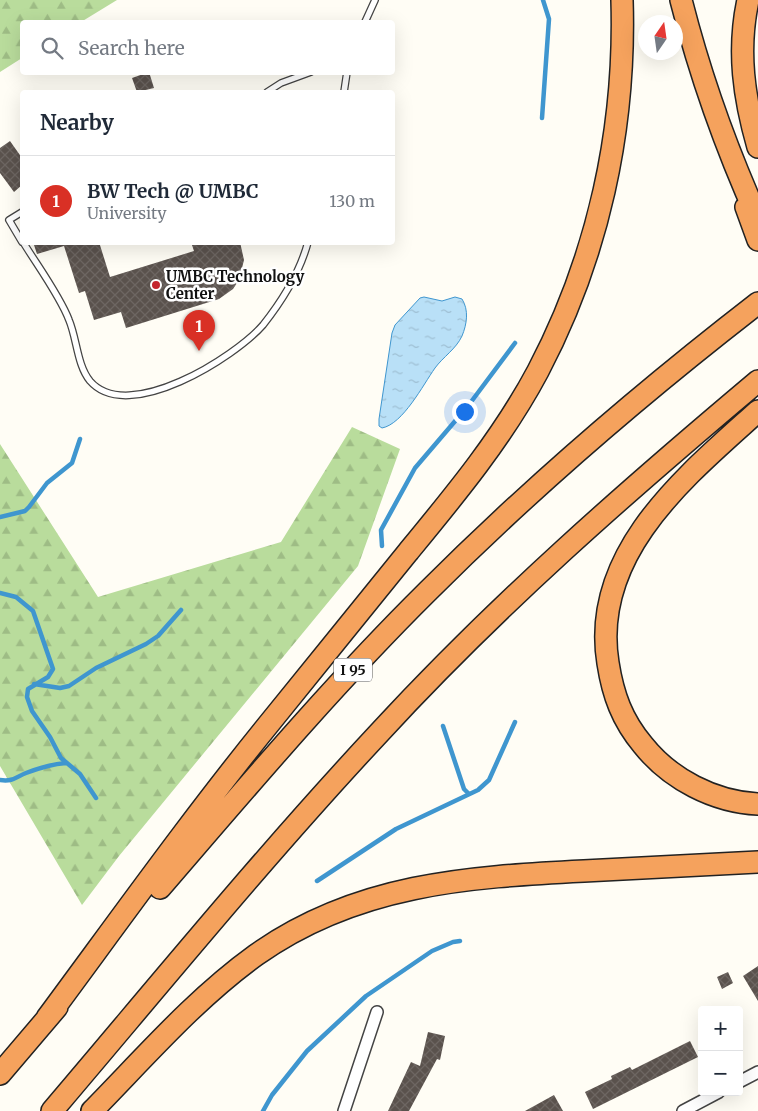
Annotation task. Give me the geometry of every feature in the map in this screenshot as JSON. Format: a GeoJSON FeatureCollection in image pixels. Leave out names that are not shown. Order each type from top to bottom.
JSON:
{"type":"FeatureCollection","features":[{"type":"Feature","properties":{"kind":"highway"},"geometry":{"type":"LineString","coordinates":[[47,1018],[227,775],[465,482],[502,430],[537,373],[578,283],[604,196],[619,100],[622,0]]}},
{"type":"Feature","properties":{"kind":"highway"},"geometry":{"type":"LineString","coordinates":[[681,0],[730,168],[758,240]]}},
{"type":"Feature","properties":{"kind":"highway"},"geometry":{"type":"LineString","coordinates":[[748,0],[741,44],[742,75],[748,109],[758,147]]}},
{"type":"Feature","properties":{"kind":"highway"},"geometry":{"type":"LineString","coordinates":[[707,88],[734,166],[758,219]]}},
{"type":"Feature","properties":{"kind":"highway","name":"I 95"},"geometry":{"type":"LineString","coordinates":[[0,1074],[255,777],[341,682],[428,591],[600,432],[755,305]]}},
{"type":"Feature","properties":{"kind":"highway"},"geometry":{"type":"LineString","coordinates":[[52,1111],[297,824],[380,731],[467,642],[560,552],[758,381]]}},
{"type":"Feature","properties":{"kind":"highway"},"geometry":{"type":"LineString","coordinates":[[758,411],[698,466],[662,504],[639,533],[624,559],[613,590],[607,619],[606,648],[618,706],[631,730],[647,750],[668,770],[691,786],[745,804],[758,804]]}},
{"type":"Feature","properties":{"kind":"highway"},"geometry":{"type":"LineString","coordinates":[[92,1111],[220,983],[258,954],[301,929],[336,912],[372,898],[410,888],[454,880],[502,875],[758,864]]}},
{"type":"Feature","properties":{"kind":"street"},"geometry":{"type":"LineString","coordinates":[[344,1111],[377,1012]]}},
{"type":"Feature","properties":{"kind":"street"},"geometry":{"type":"LineString","coordinates":[[743,1080],[758,1072]]}},
{"type":"Feature","properties":{"kind":"street"},"geometry":{"type":"LineString","coordinates":[[683,1111],[711,1096]]}},
{"type":"Feature","properties":{"kind":"lane"},"geometry":{"type":"LineString","coordinates":[[366,20],[375,0]]}},
{"type":"Feature","properties":{"kind":"lane"},"geometry":{"type":"LineString","coordinates":[[270,90],[281,83],[303,75]]}},
{"type":"Feature","properties":{"kind":"lane"},"geometry":{"type":"LineString","coordinates":[[344,90],[347,75]]}},
{"type":"Feature","properties":{"kind":"lane"},"geometry":{"type":"LineString","coordinates":[[20,213],[9,220],[20,237]]}},
{"type":"Feature","properties":{"kind":"lane"},"geometry":{"type":"LineString","coordinates":[[25,245],[69,319],[82,364],[90,381],[104,391],[123,397],[163,388],[200,372],[243,344],[262,325],[280,301],[297,272],[307,245]]}},
{"type":"Feature","properties":{"kind":"green space"},"geometry":{"type":"Polygon","coordinates":[[[0,0],[117,0],[84,20],[20,20],[20,59],[0,72],[0,0]]]}},
{"type":"Feature","properties":{"kind":"green space"},"geometry":{"type":"Polygon","coordinates":[[[352,427],[400,449],[358,566],[119,856],[82,905],[0,766],[0,444],[98,597],[281,542],[352,427]]]}},
{"type":"Feature","properties":{"kind":"water"},"geometry":{"type":"Polygon","coordinates":[[[424,297],[442,301],[455,297],[462,299],[466,312],[464,331],[456,345],[435,368],[405,412],[390,425],[382,428],[379,426],[379,419],[392,333],[395,325],[420,298],[424,297]]]}},
{"type":"Feature","properties":{"kind":"building"},"geometry":{"type":"Polygon","coordinates":[[[140,75],[150,75],[154,88],[136,90],[132,78],[140,75]]]}},
{"type":"Feature","properties":{"kind":"building"},"geometry":{"type":"Polygon","coordinates":[[[10,141],[20,155],[20,187],[14,192],[0,173],[0,148],[10,141]]]}},
{"type":"Feature","properties":{"kind":"building","name":"UMBC Technology Center"},"geometry":{"type":"Polygon","coordinates":[[[34,245],[100,245],[110,277],[194,251],[192,245],[241,245],[244,260],[239,280],[233,289],[219,299],[126,328],[121,312],[94,320],[85,291],[79,293],[64,246],[37,254],[34,245]]]}},
{"type":"Feature","properties":{"kind":"building"},"geometry":{"type":"Polygon","coordinates":[[[758,966],[758,1001],[743,976],[758,966]]]}},
{"type":"Feature","properties":{"kind":"building"},"geometry":{"type":"Polygon","coordinates":[[[728,972],[733,983],[722,989],[717,977],[728,972]]]}},
{"type":"Feature","properties":{"kind":"building"},"geometry":{"type":"Polygon","coordinates":[[[428,1032],[445,1036],[440,1060],[437,1059],[409,1111],[388,1111],[411,1062],[420,1066],[428,1032]]]}},
{"type":"Feature","properties":{"kind":"building"},"geometry":{"type":"Polygon","coordinates":[[[690,1041],[698,1057],[593,1109],[585,1092],[612,1079],[611,1076],[630,1067],[632,1070],[690,1041]]]}},
{"type":"Feature","properties":{"kind":"building"},"geometry":{"type":"Polygon","coordinates":[[[554,1095],[563,1111],[525,1111],[554,1095]]]}},
{"type":"Feature","properties":{"kind":"waterway"},"geometry":{"type":"LineString","coordinates":[[542,118],[549,19],[543,0]]}},
{"type":"Feature","properties":{"kind":"waterway"},"geometry":{"type":"LineString","coordinates":[[382,546],[381,530],[415,468],[468,406],[515,343]]}},
{"type":"Feature","properties":{"kind":"waterway"},"geometry":{"type":"LineString","coordinates":[[0,517],[25,511],[47,483],[72,463],[80,439]]}},
{"type":"Feature","properties":{"kind":"waterway"},"geometry":{"type":"LineString","coordinates":[[0,593],[16,597],[33,611],[53,669],[48,677],[28,689],[27,697],[32,711],[50,737],[61,758],[80,774],[96,798]]}},
{"type":"Feature","properties":{"kind":"waterway"},"geometry":{"type":"LineString","coordinates":[[34,684],[60,688],[69,686],[96,668],[146,644],[158,636],[181,610]]}},
{"type":"Feature","properties":{"kind":"waterway"},"geometry":{"type":"LineString","coordinates":[[317,881],[396,829],[478,790],[489,780],[515,722]]}},
{"type":"Feature","properties":{"kind":"waterway"},"geometry":{"type":"LineString","coordinates":[[443,726],[464,789],[469,794]]}},
{"type":"Feature","properties":{"kind":"waterway"},"geometry":{"type":"LineString","coordinates":[[0,780],[11,780],[41,768],[66,763]]}},
{"type":"Feature","properties":{"kind":"waterway"},"geometry":{"type":"LineString","coordinates":[[263,1111],[272,1095],[307,1051],[366,996],[432,951],[460,941]]}},
{"type":"Feature","properties":{"kind":"place","name":"UMBC Technology Center"},"geometry":{"type":"Point","coordinates":[156,285]}},
{"type":"Feature","properties":{"kind":"place","name":"BW Tech @ UMBC"},"geometry":{"type":"Point","coordinates":[199,351]}}]}
